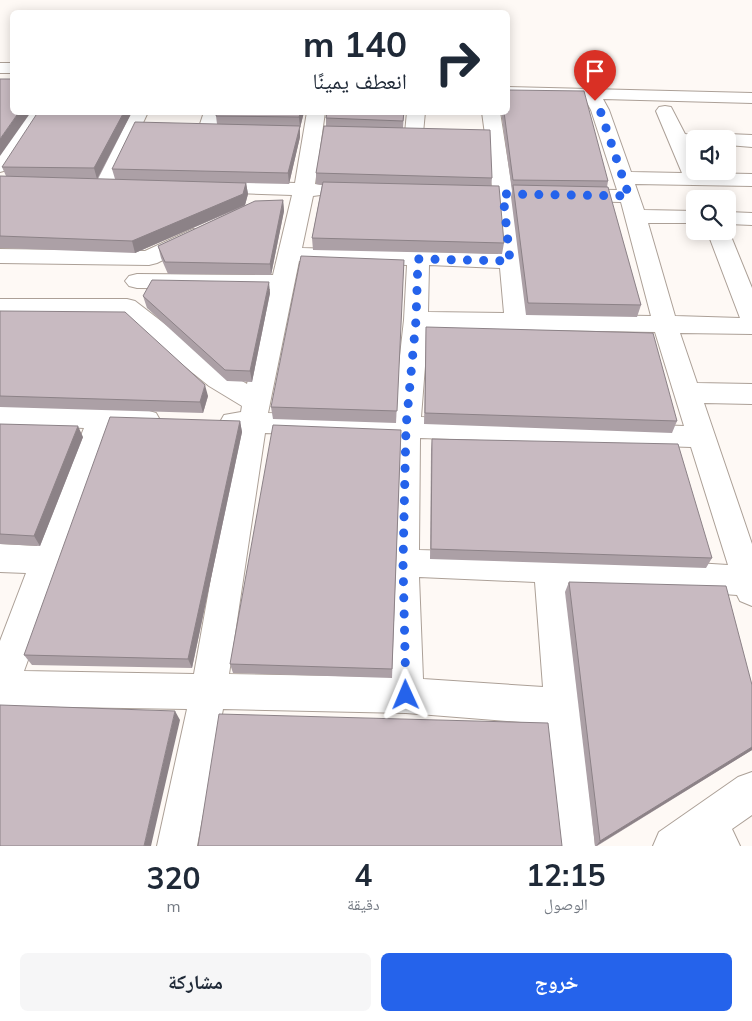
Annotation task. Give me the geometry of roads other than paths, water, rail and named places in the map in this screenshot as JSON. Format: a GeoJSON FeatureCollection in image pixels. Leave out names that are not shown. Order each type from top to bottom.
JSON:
{"type":"FeatureCollection","features":[{"type":"Feature","properties":{"kind":"street"},"geometry":{"type":"LineString","coordinates":[[510,92],[665,111],[752,113]]}},
{"type":"Feature","properties":{"kind":"street"},"geometry":{"type":"LineString","coordinates":[[596,102],[752,98]]}},
{"type":"Feature","properties":{"kind":"street"},"geometry":{"type":"LineString","coordinates":[[403,563],[749,572],[701,437],[665,323],[629,197],[596,102]]}},
{"type":"Feature","properties":{"kind":"street"},"geometry":{"type":"LineString","coordinates":[[665,111],[686,140]]}},
{"type":"Feature","properties":{"kind":"street"},"geometry":{"type":"LineString","coordinates":[[3,176],[34,115]]}},
{"type":"Feature","properties":{"kind":"street"},"geometry":{"type":"LineString","coordinates":[[414,115],[405,133],[434,133]]}},
{"type":"Feature","properties":{"kind":"street"},"geometry":{"type":"LineString","coordinates":[[490,115],[483,134],[503,194],[517,323]]}},
{"type":"Feature","properties":{"kind":"street"},"geometry":{"type":"LineString","coordinates":[[189,127],[210,120],[227,128]]}},
{"type":"Feature","properties":{"kind":"street"},"geometry":{"type":"LineString","coordinates":[[105,183],[141,121]]}},
{"type":"Feature","properties":{"kind":"street"},"geometry":{"type":"LineString","coordinates":[[177,846],[209,691],[254,412],[284,282],[296,189],[314,125]]}},
{"type":"Feature","properties":{"kind":"street"},"geometry":{"type":"LineString","coordinates":[[736,140],[752,141]]}},
{"type":"Feature","properties":{"kind":"street"},"geometry":{"type":"LineString","coordinates":[[629,197],[690,180]]}},
{"type":"Feature","properties":{"kind":"street"},"geometry":{"type":"LineString","coordinates":[[736,180],[752,180]]}},
{"type":"Feature","properties":{"kind":"street"},"geometry":{"type":"LineString","coordinates":[[192,186],[344,190]]}},
{"type":"Feature","properties":{"kind":"street"},"geometry":{"type":"LineString","coordinates":[[249,209],[296,189]]}},
{"type":"Feature","properties":{"kind":"street"},"geometry":{"type":"LineString","coordinates":[[443,193],[629,197],[686,214]]}},
{"type":"Feature","properties":{"kind":"street"},"geometry":{"type":"LineString","coordinates":[[736,218],[752,219]]}},
{"type":"Feature","properties":{"kind":"street"},"geometry":{"type":"LineString","coordinates":[[0,256],[149,258],[207,229]]}},
{"type":"Feature","properties":{"kind":"street"},"geometry":{"type":"LineString","coordinates":[[724,240],[741,267],[752,317]]}},
{"type":"Feature","properties":{"kind":"street"},"geometry":{"type":"LineString","coordinates":[[288,254],[510,261]]}},
{"type":"Feature","properties":{"kind":"street"},"geometry":{"type":"LineString","coordinates":[[127,307],[137,281],[149,258]]}},
{"type":"Feature","properties":{"kind":"street"},"geometry":{"type":"LineString","coordinates":[[406,695],[403,563],[406,427],[416,320],[418,259]]}},
{"type":"Feature","properties":{"kind":"street"},"geometry":{"type":"LineString","coordinates":[[137,281],[284,282]]}},
{"type":"Feature","properties":{"kind":"street"},"geometry":{"type":"LineString","coordinates":[[0,307],[127,307],[225,384],[254,412]]}},
{"type":"Feature","properties":{"kind":"street"},"geometry":{"type":"LineString","coordinates":[[416,320],[752,326]]}},
{"type":"Feature","properties":{"kind":"street"},"geometry":{"type":"LineString","coordinates":[[687,393],[752,394]]}},
{"type":"Feature","properties":{"kind":"street"},"geometry":{"type":"LineString","coordinates":[[205,421],[254,412],[406,427],[701,437]]}},
{"type":"Feature","properties":{"kind":"street"},"geometry":{"type":"LineString","coordinates":[[0,414],[168,420]]}},
{"type":"Feature","properties":{"kind":"street"},"geometry":{"type":"LineString","coordinates":[[102,418],[47,560],[1,688],[406,695],[563,707]]}},
{"type":"Feature","properties":{"kind":"street"},"geometry":{"type":"LineString","coordinates":[[0,558],[47,560]]}},
{"type":"Feature","properties":{"kind":"street"},"geometry":{"type":"LineString","coordinates":[[550,568],[575,846]]}},
{"type":"Feature","properties":{"kind":"street"},"geometry":{"type":"LineString","coordinates":[[698,840],[752,791]]}}]}
